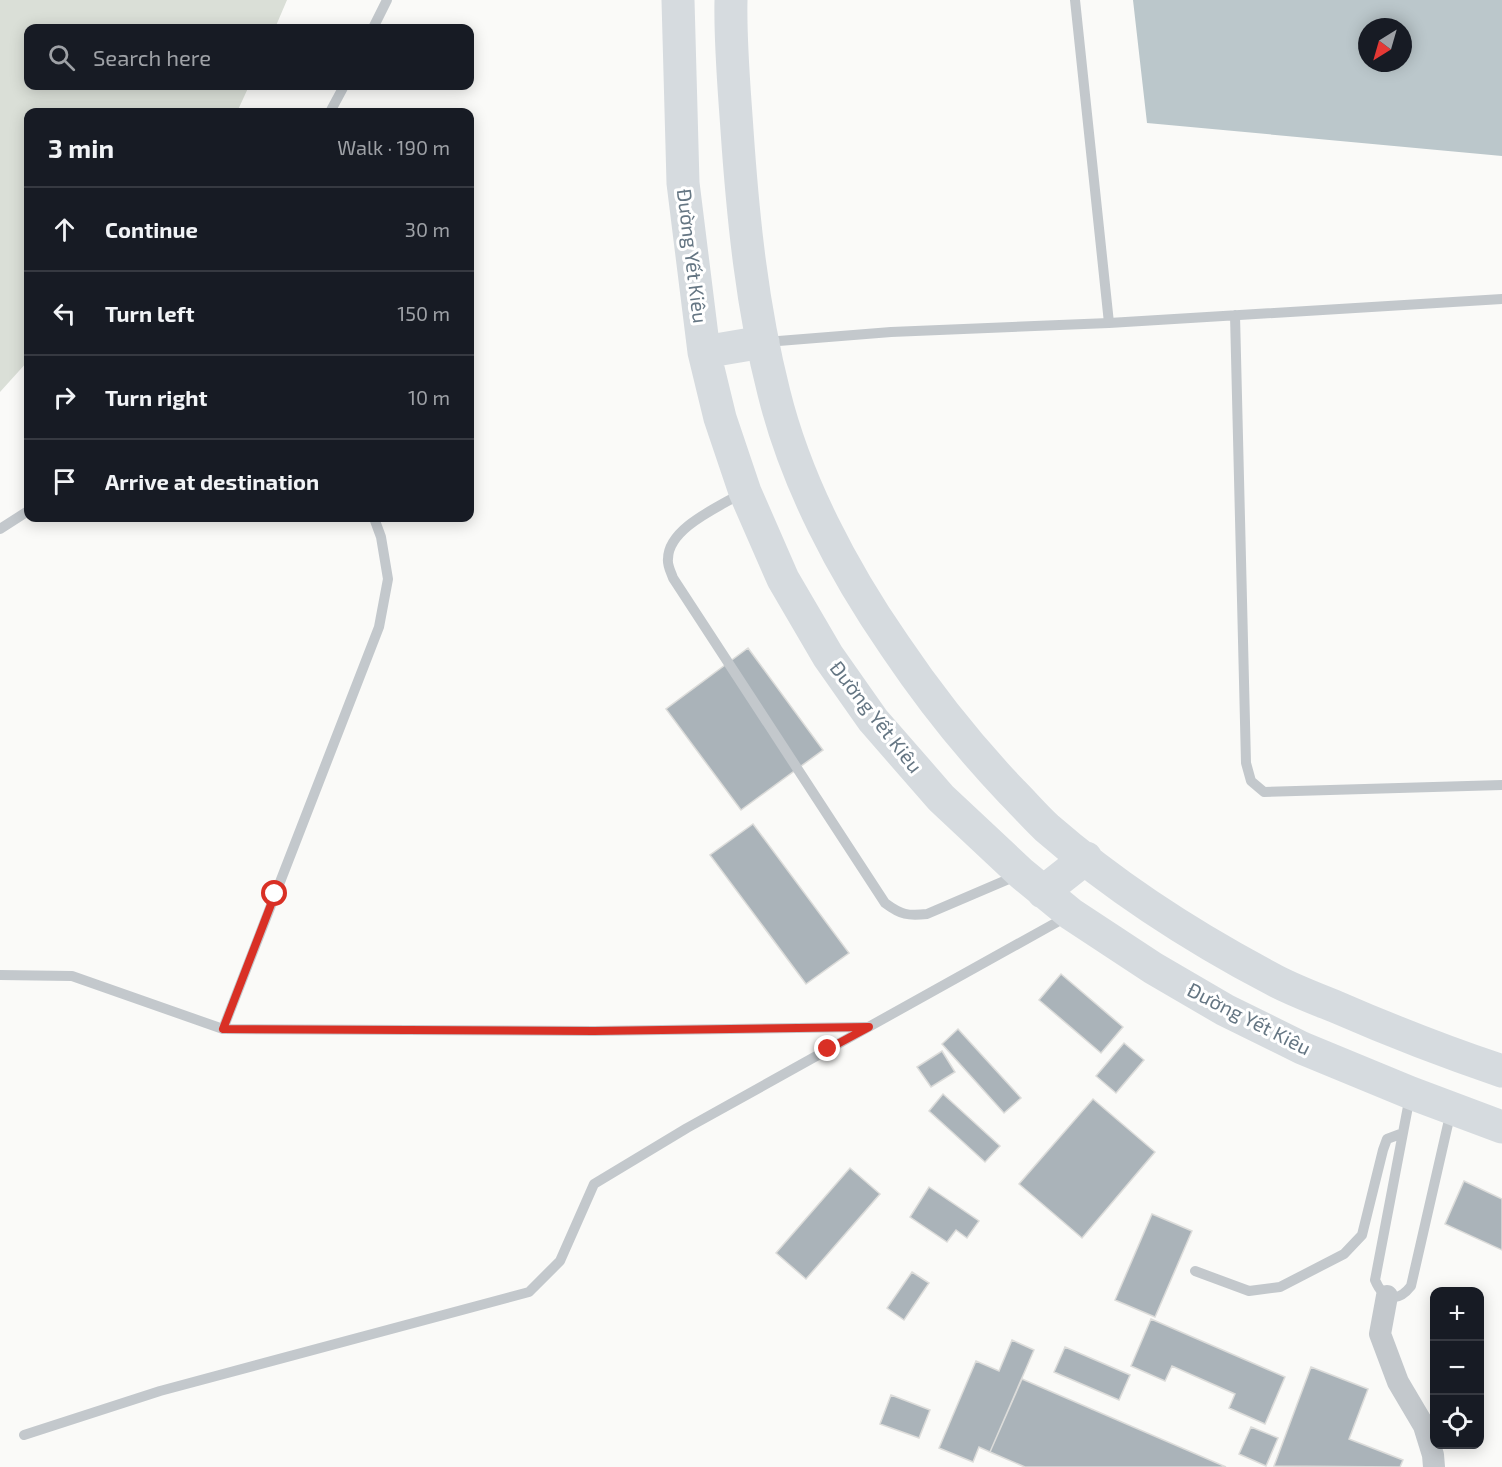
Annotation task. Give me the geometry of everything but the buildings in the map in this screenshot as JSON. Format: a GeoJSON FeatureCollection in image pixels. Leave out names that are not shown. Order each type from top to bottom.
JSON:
{"type":"FeatureCollection","features":[{"type":"Feature","properties":{"kind":"highway","name":"Đường Yết Kiêu"},"geometry":{"type":"LineString","coordinates":[[678,0],[683,183],[704,352],[720,418],[745,492],[783,579],[828,656],[873,720],[941,798],[1032,882],[1071,914],[1153,968],[1225,1010],[1302,1048],[1411,1093],[1502,1127]]}},
{"type":"Feature","properties":{"kind":"highway"},"geometry":{"type":"LineString","coordinates":[[731,0],[730,35],[740,180],[752,286],[774,395],[792,449],[821,522],[853,581],[917,679],[980,758],[1046,826],[1123,888],[1203,940],[1278,982],[1361,1018],[1502,1071]]}},
{"type":"Feature","properties":{"kind":"highway"},"geometry":{"type":"LineString","coordinates":[[704,352],[763,342]]}},
{"type":"Feature","properties":{"kind":"highway"},"geometry":{"type":"LineString","coordinates":[[1032,882],[1086,858]]}},
{"type":"Feature","properties":{"kind":"highway"},"geometry":{"type":"LineString","coordinates":[[1411,1093],[1423,1042]]}},
{"type":"Feature","properties":{"kind":"street"},"geometry":{"type":"LineString","coordinates":[[1387,1296],[1380,1334],[1398,1382],[1424,1426],[1433,1455],[1434,1467]]}},
{"type":"Feature","properties":{"kind":"lane"},"geometry":{"type":"LineString","coordinates":[[375,24],[387,0]]}},
{"type":"Feature","properties":{"kind":"lane"},"geometry":{"type":"LineString","coordinates":[[1075,0],[1109,323]]}},
{"type":"Feature","properties":{"kind":"lane"},"geometry":{"type":"LineString","coordinates":[[332,108],[342,90]]}},
{"type":"Feature","properties":{"kind":"lane"},"geometry":{"type":"LineString","coordinates":[[763,342],[891,332],[1109,323],[1502,299]]}},
{"type":"Feature","properties":{"kind":"lane"},"geometry":{"type":"LineString","coordinates":[[1235,315],[1246,763],[1251,781],[1264,792],[1502,785]]}},
{"type":"Feature","properties":{"kind":"lane"},"geometry":{"type":"LineString","coordinates":[[745,492],[683,529],[672,543],[667,560],[673,578],[885,903],[897,912],[912,916],[927,914],[1032,882]]}},
{"type":"Feature","properties":{"kind":"lane"},"geometry":{"type":"LineString","coordinates":[[0,529],[24,514]]}},
{"type":"Feature","properties":{"kind":"lane"},"geometry":{"type":"LineString","coordinates":[[223,1029],[379,627],[388,579],[381,537],[375,522]]}},
{"type":"Feature","properties":{"kind":"lane"},"geometry":{"type":"LineString","coordinates":[[24,1435],[160,1391],[529,1292],[560,1261],[594,1184],[687,1128],[1071,914]]}},
{"type":"Feature","properties":{"kind":"lane"},"geometry":{"type":"LineString","coordinates":[[0,975],[72,976],[223,1029],[594,1031],[869,1027]]}},
{"type":"Feature","properties":{"kind":"lane"},"geometry":{"type":"LineString","coordinates":[[1411,1093],[1375,1280],[1379,1290],[1387,1296],[1396,1298],[1411,1286],[1452,1108]]}},
{"type":"Feature","properties":{"kind":"lane"},"geometry":{"type":"LineString","coordinates":[[1195,1271],[1249,1291],[1280,1287],[1344,1254],[1362,1234],[1387,1139],[1403,1133]]}},
{"type":"Feature","properties":{"kind":"shaded area"},"geometry":{"type":"Polygon","coordinates":[[[0,0],[287,0],[277,24],[24,24],[24,90],[247,90],[239,108],[24,108],[24,365],[0,392],[0,0]]]}},
{"type":"Feature","properties":{"kind":"shaded area"},"geometry":{"type":"Polygon","coordinates":[[[1133,0],[1502,0],[1502,156],[1147,123],[1133,0]]]}},
{"type":"Feature","properties":{"kind":"route"},"geometry":{"type":"LineString","coordinates":[[275,894],[223,1029],[594,1031],[869,1027],[828,1049]]}}]}
